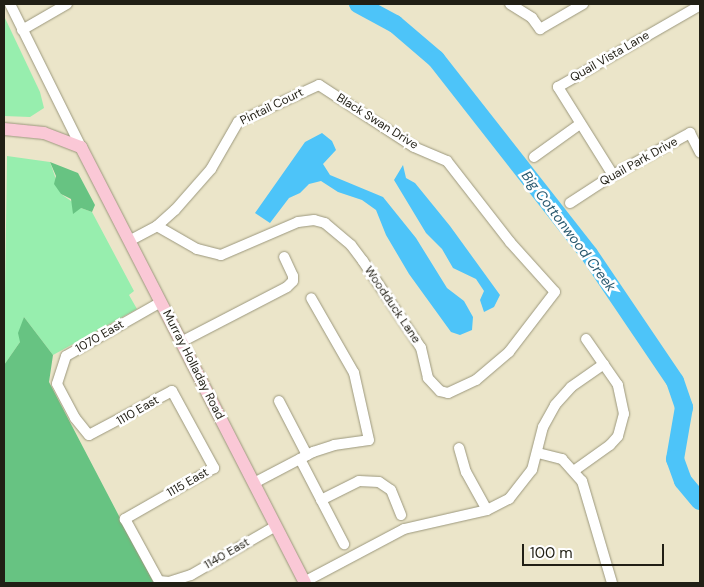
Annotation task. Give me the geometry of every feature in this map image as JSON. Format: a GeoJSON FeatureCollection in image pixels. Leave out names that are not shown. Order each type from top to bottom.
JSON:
{"type":"FeatureCollection","features":[{"type":"Feature","properties":{"kind":"main road"},"geometry":{"type":"LineString","coordinates":[[4,129],[44,133],[81,146]]}},
{"type":"Feature","properties":{"kind":"main road","name":"Murray Holladay Road"},"geometry":{"type":"LineString","coordinates":[[81,146],[304,582]]}},
{"type":"Feature","properties":{"kind":"street","name":"Murray Holladay Road"},"geometry":{"type":"LineString","coordinates":[[10,4],[81,146]]}},
{"type":"Feature","properties":{"kind":"street"},"geometry":{"type":"LineString","coordinates":[[22,30],[67,4]]}},
{"type":"Feature","properties":{"kind":"street"},"geometry":{"type":"LineString","coordinates":[[510,4],[532,18],[540,29],[583,4]]}},
{"type":"Feature","properties":{"kind":"street","name":"Quail Vista Lane"},"geometry":{"type":"LineString","coordinates":[[613,175],[558,87],[698,6]]}},
{"type":"Feature","properties":{"kind":"street","name":"Black Swan Drive"},"geometry":{"type":"LineString","coordinates":[[319,85],[414,147],[437,157]]}},
{"type":"Feature","properties":{"kind":"street","name":"Pintail Court"},"geometry":{"type":"LineString","coordinates":[[129,241],[157,226],[211,169],[238,122],[319,85]]}},
{"type":"Feature","properties":{"kind":"street"},"geometry":{"type":"LineString","coordinates":[[534,157],[580,124]]}},
{"type":"Feature","properties":{"kind":"street","name":"Quail Park Drive"},"geometry":{"type":"LineString","coordinates":[[570,203],[613,175],[690,133],[700,153]]}},
{"type":"Feature","properties":{"kind":"street","name":"Woodduck Lane"},"geometry":{"type":"LineString","coordinates":[[157,226],[197,249],[221,255],[298,222],[314,220],[325,223],[351,245],[363,261],[421,348],[428,378],[440,392],[448,393],[476,380],[509,352],[555,292],[510,242],[447,161],[437,157]]}},
{"type":"Feature","properties":{"kind":"street"},"geometry":{"type":"LineString","coordinates":[[181,342],[287,287],[293,281],[293,276],[284,257]]}},
{"type":"Feature","properties":{"kind":"street"},"geometry":{"type":"LineString","coordinates":[[254,484],[303,457],[334,445],[369,440],[354,373],[310,298]]}},
{"type":"Feature","properties":{"kind":"street","name":"1070 East"},"geometry":{"type":"LineString","coordinates":[[89,435],[75,418],[57,384],[61,365],[66,356],[161,302]]}},
{"type":"Feature","properties":{"kind":"street"},"geometry":{"type":"LineString","coordinates":[[575,470],[610,445],[622,425],[622,393],[586,339]]}},
{"type":"Feature","properties":{"kind":"street"},"geometry":{"type":"LineString","coordinates":[[304,582],[404,529],[487,510],[516,492],[532,470],[538,453],[543,427],[554,405],[571,387],[604,364]]}},
{"type":"Feature","properties":{"kind":"street","name":"1110 East"},"geometry":{"type":"LineString","coordinates":[[89,435],[172,391],[194,431]]}},
{"type":"Feature","properties":{"kind":"street"},"geometry":{"type":"LineString","coordinates":[[278,402],[321,500],[344,544]]}},
{"type":"Feature","properties":{"kind":"street","name":"1115 East"},"geometry":{"type":"LineString","coordinates":[[125,519],[214,468],[194,431]]}},
{"type":"Feature","properties":{"kind":"street"},"geometry":{"type":"LineString","coordinates":[[459,448],[466,472],[487,510]]}},
{"type":"Feature","properties":{"kind":"street"},"geometry":{"type":"LineString","coordinates":[[538,453],[562,459],[575,470],[587,494],[612,583]]}},
{"type":"Feature","properties":{"kind":"street"},"geometry":{"type":"LineString","coordinates":[[321,500],[359,481],[379,482],[391,490],[402,515]]}},
{"type":"Feature","properties":{"kind":"street","name":"1140 East"},"geometry":{"type":"LineString","coordinates":[[125,519],[159,581],[169,582],[191,576],[276,526]]}},
{"type":"Feature","properties":{"kind":"green space"},"geometry":{"type":"Polygon","coordinates":[[[4,16],[40,92],[44,108],[30,117],[4,116],[4,16]]]}},
{"type":"Feature","properties":{"kind":"green space"},"geometry":{"type":"Polygon","coordinates":[[[7,156],[50,162],[61,194],[81,208],[92,212],[134,291],[129,295],[137,309],[53,355],[24,317],[20,342],[4,365],[7,156]]]}},
{"type":"Feature","properties":{"kind":"green space"},"geometry":{"type":"Polygon","coordinates":[[[50,162],[78,173],[95,205],[92,212],[81,208],[73,214],[71,199],[61,194],[54,184],[56,176],[50,162]]]}},
{"type":"Feature","properties":{"kind":"green space"},"geometry":{"type":"Polygon","coordinates":[[[24,317],[53,355],[49,382],[154,583],[4,583],[4,365],[20,342],[18,333],[24,317]]]}},
{"type":"Feature","properties":{"kind":"water"},"geometry":{"type":"Polygon","coordinates":[[[322,133],[332,141],[336,150],[323,164],[330,175],[383,197],[416,238],[447,288],[464,301],[473,317],[472,330],[460,335],[451,332],[409,274],[386,235],[376,210],[362,200],[338,192],[321,181],[309,184],[300,193],[289,198],[270,223],[255,213],[305,142],[322,133]]]}},
{"type":"Feature","properties":{"kind":"water"},"geometry":{"type":"Polygon","coordinates":[[[403,165],[406,178],[415,183],[450,226],[500,295],[494,307],[484,312],[480,300],[484,291],[476,279],[453,268],[442,249],[426,233],[394,180],[403,165]]]}},
{"type":"Feature","properties":{"kind":"waterway","name":"Big Cottonwood Creek"},"geometry":{"type":"LineString","coordinates":[[358,4],[395,24],[436,59],[589,254],[675,381],[684,407],[675,459],[683,481],[700,501]]}}]}
